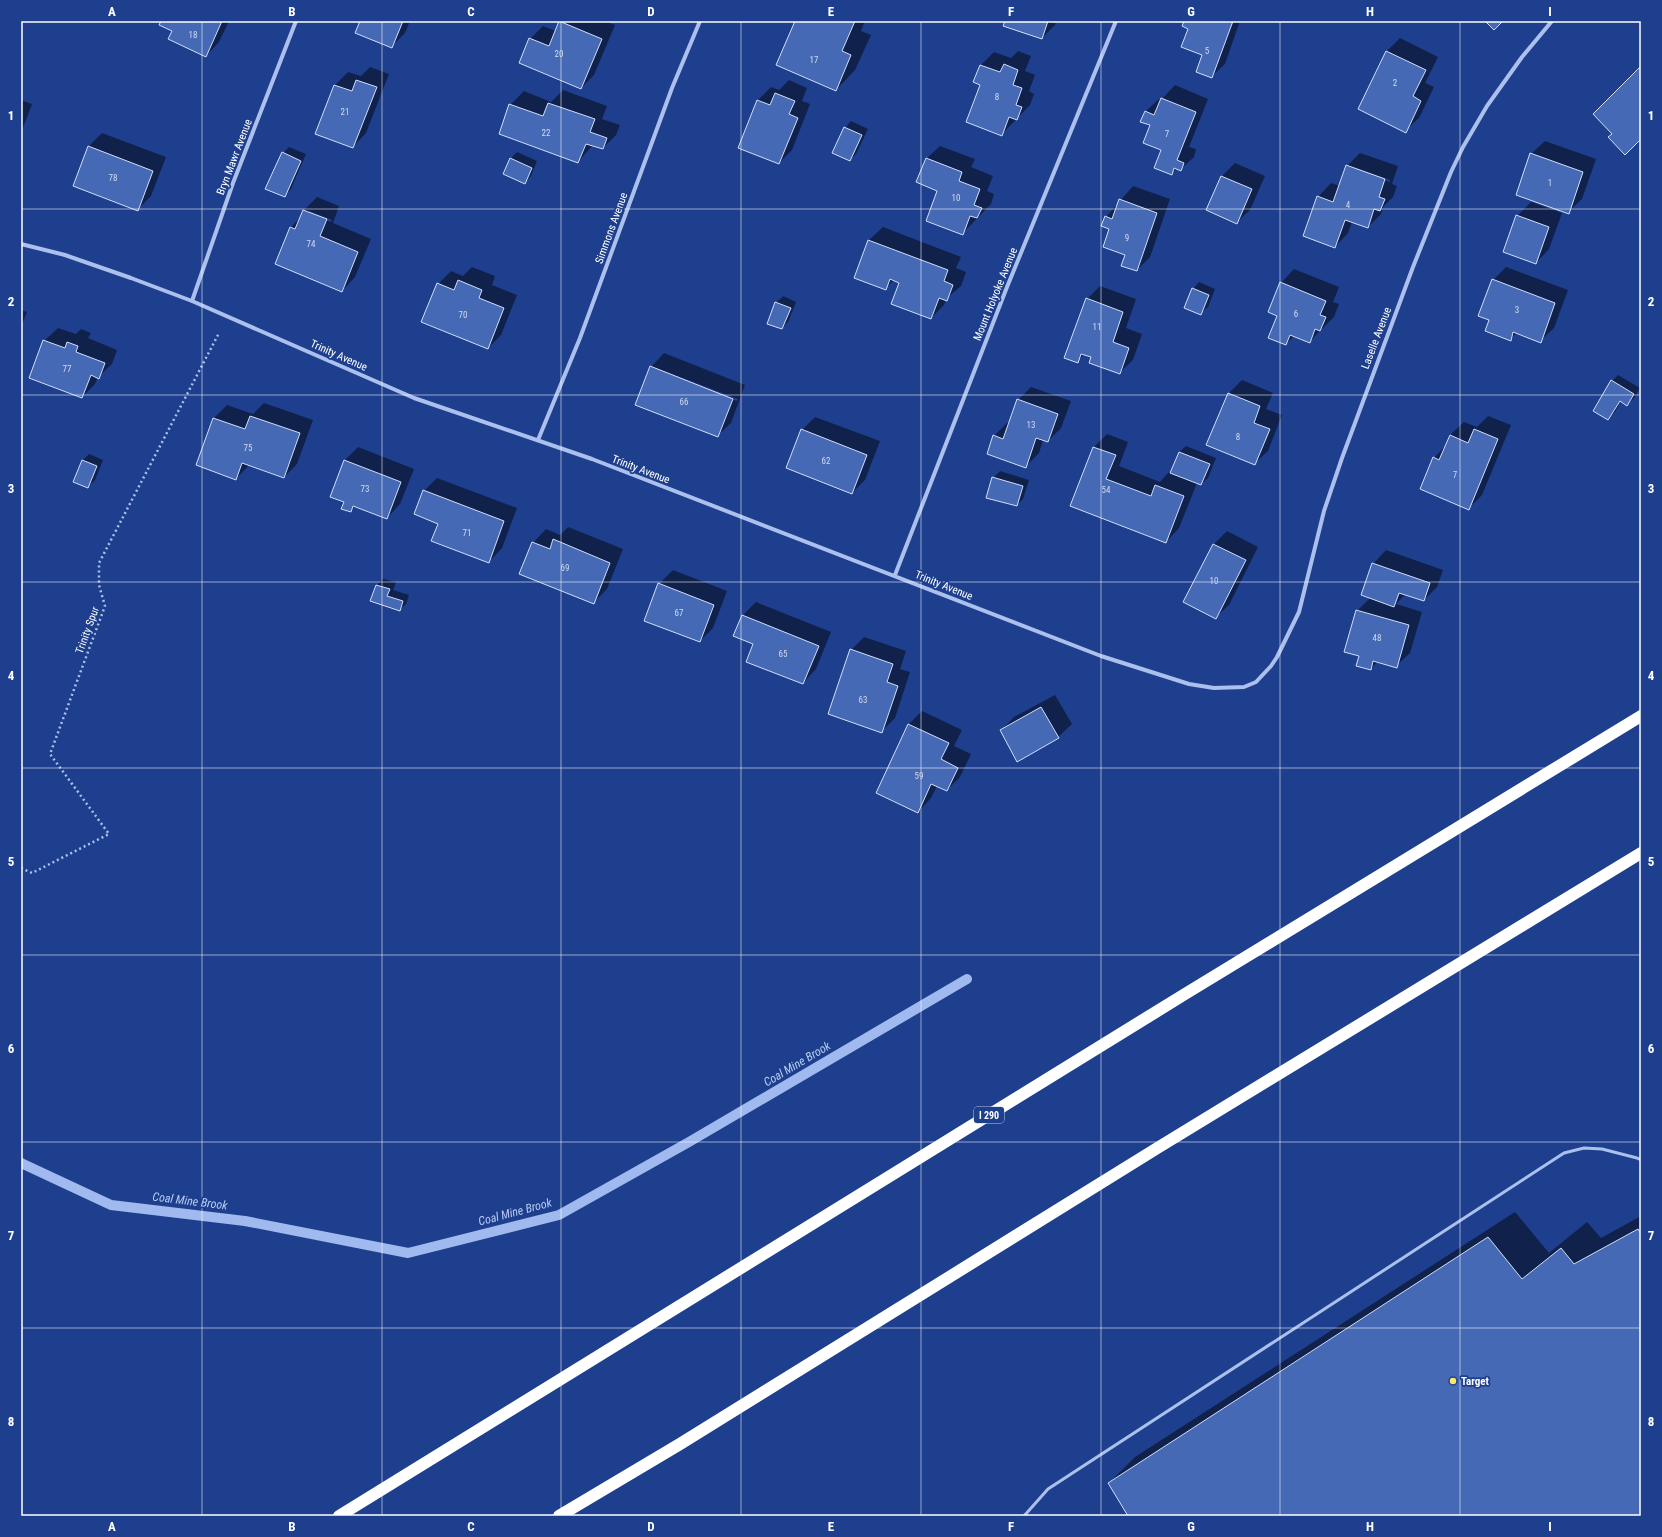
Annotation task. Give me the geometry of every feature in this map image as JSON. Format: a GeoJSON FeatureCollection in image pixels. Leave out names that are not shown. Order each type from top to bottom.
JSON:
{"type":"FeatureCollection","features":[{"type":"Feature","properties":{"kind":"highway","name":"I 290"},"geometry":{"type":"LineString","coordinates":[[339,1516],[1185,994],[1641,716]]}},
{"type":"Feature","properties":{"kind":"highway"},"geometry":{"type":"LineString","coordinates":[[560,1516],[680,1444],[1159,1147],[1641,853]]}},
{"type":"Feature","properties":{"kind":"street","name":"Bryn Mawr Avenue"},"geometry":{"type":"LineString","coordinates":[[192,301],[233,183],[296,21]]}},
{"type":"Feature","properties":{"kind":"street","name":"Simmons Avenue"},"geometry":{"type":"LineString","coordinates":[[538,440],[580,338],[669,95],[700,21]]}},
{"type":"Feature","properties":{"kind":"street","name":"Mount Holyoke Avenue"},"geometry":{"type":"LineString","coordinates":[[895,575],[1007,287],[1116,21]]}},
{"type":"Feature","properties":{"kind":"street","name":"Laselle Avenue"},"geometry":{"type":"LineString","coordinates":[[1259,680],[1277,657],[1299,612],[1324,510],[1413,267],[1451,172],[1471,133],[1492,100],[1522,56],[1552,21]]}},
{"type":"Feature","properties":{"kind":"street","name":"Trinity Avenue"},"geometry":{"type":"LineString","coordinates":[[21,244],[104,267],[192,301],[414,398],[538,440],[895,575],[1079,648],[1189,684],[1229,688],[1244,687],[1259,680]]}},
{"type":"Feature","properties":{"kind":"lane"},"geometry":{"type":"LineString","coordinates":[[1024,1516],[1048,1489],[1564,1153],[1584,1148],[1602,1149],[1641,1160]]}},
{"type":"Feature","properties":{"kind":"path","name":"Trinity Spur"},"geometry":{"type":"LineString","coordinates":[[21,868],[32,873],[109,834],[50,754],[105,606],[99,585],[99,563],[227,317]]}},
{"type":"Feature","properties":{"kind":"building"},"geometry":{"type":"Polygon","coordinates":[[[161,21],[222,21],[206,57],[168,39],[172,31],[159,25],[161,21]]]}},
{"type":"Feature","properties":{"kind":"building"},"geometry":{"type":"Polygon","coordinates":[[[360,21],[403,21],[392,48],[355,33],[360,21]]]}},
{"type":"Feature","properties":{"kind":"building"},"geometry":{"type":"Polygon","coordinates":[[[559,21],[602,39],[581,89],[519,63],[529,38],[549,46],[559,21]]]}},
{"type":"Feature","properties":{"kind":"building"},"geometry":{"type":"Polygon","coordinates":[[[795,21],[855,21],[842,51],[851,55],[836,91],[776,65],[795,21]]]}},
{"type":"Feature","properties":{"kind":"building"},"geometry":{"type":"Polygon","coordinates":[[[1005,21],[1048,21],[1042,39],[1003,26],[1005,21]]]}},
{"type":"Feature","properties":{"kind":"building"},"geometry":{"type":"Polygon","coordinates":[[[1184,21],[1233,21],[1212,78],[1196,72],[1202,55],[1181,47],[1188,29],[1182,26],[1184,21]]]}},
{"type":"Feature","properties":{"kind":"building"},"geometry":{"type":"Polygon","coordinates":[[[1485,21],[1503,21],[1494,30],[1485,21]]]}},
{"type":"Feature","properties":{"kind":"building"},"geometry":{"type":"Polygon","coordinates":[[[1386,51],[1426,70],[1413,96],[1421,101],[1406,133],[1358,109],[1386,51]]]}},
{"type":"Feature","properties":{"kind":"building"},"geometry":{"type":"Polygon","coordinates":[[[1004,64],[1018,70],[1013,85],[1022,88],[1016,105],[1022,107],[1017,120],[1009,117],[1002,136],[966,122],[980,85],[973,82],[980,65],[1000,72],[1004,64]]]}},
{"type":"Feature","properties":{"kind":"building"},"geometry":{"type":"Polygon","coordinates":[[[1641,66],[1641,139],[1625,155],[1608,137],[1612,134],[1593,114],[1641,66]]]}},
{"type":"Feature","properties":{"kind":"building"},"geometry":{"type":"Polygon","coordinates":[[[356,80],[377,87],[353,148],[315,134],[334,85],[352,91],[356,80]]]}},
{"type":"Feature","properties":{"kind":"building"},"geometry":{"type":"Polygon","coordinates":[[[775,93],[795,101],[789,114],[798,118],[779,164],[738,148],[757,100],[770,105],[775,93]]]}},
{"type":"Feature","properties":{"kind":"building"},"geometry":{"type":"Polygon","coordinates":[[[1161,98],[1196,112],[1177,160],[1184,163],[1181,171],[1174,168],[1172,175],[1154,168],[1161,150],[1143,143],[1150,125],[1140,122],[1145,111],[1154,115],[1161,98]]]}},
{"type":"Feature","properties":{"kind":"building"},"geometry":{"type":"Polygon","coordinates":[[[548,103],[595,119],[590,132],[607,138],[603,149],[586,144],[578,163],[499,134],[509,104],[543,116],[548,103]]]}},
{"type":"Feature","properties":{"kind":"building"},"geometry":{"type":"Polygon","coordinates":[[[844,127],[862,135],[850,161],[832,153],[844,127]]]}},
{"type":"Feature","properties":{"kind":"building"},"geometry":{"type":"Polygon","coordinates":[[[88,146],[153,171],[138,211],[73,186],[88,146]]]}},
{"type":"Feature","properties":{"kind":"building"},"geometry":{"type":"Polygon","coordinates":[[[282,152],[301,161],[285,197],[265,189],[282,152]]]}},
{"type":"Feature","properties":{"kind":"building"},"geometry":{"type":"Polygon","coordinates":[[[1530,153],[1583,172],[1569,214],[1516,195],[1530,153]]]}},
{"type":"Feature","properties":{"kind":"building"},"geometry":{"type":"Polygon","coordinates":[[[510,158],[532,168],[525,184],[503,174],[510,158]]]}},
{"type":"Feature","properties":{"kind":"building"},"geometry":{"type":"Polygon","coordinates":[[[926,158],[962,172],[959,181],[980,189],[974,205],[982,208],[977,218],[970,216],[963,235],[926,221],[937,191],[916,182],[926,158]]]}},
{"type":"Feature","properties":{"kind":"building"},"geometry":{"type":"Polygon","coordinates":[[[1346,165],[1385,179],[1379,197],[1385,199],[1380,211],[1374,209],[1368,228],[1345,220],[1335,248],[1303,236],[1317,196],[1333,202],[1346,165]]]}},
{"type":"Feature","properties":{"kind":"building"},"geometry":{"type":"Polygon","coordinates":[[[1221,176],[1252,189],[1237,224],[1206,210],[1221,176]]]}},
{"type":"Feature","properties":{"kind":"building"},"geometry":{"type":"Polygon","coordinates":[[[1119,199],[1157,213],[1137,271],[1121,266],[1125,255],[1103,247],[1109,229],[1101,226],[1105,216],[1112,219],[1119,199]]]}},
{"type":"Feature","properties":{"kind":"building"},"geometry":{"type":"Polygon","coordinates":[[[303,210],[327,219],[320,236],[358,252],[342,292],[275,264],[290,227],[295,229],[303,210]]]}},
{"type":"Feature","properties":{"kind":"building"},"geometry":{"type":"Polygon","coordinates":[[[1516,215],[1549,227],[1536,264],[1503,252],[1516,215]]]}},
{"type":"Feature","properties":{"kind":"building"},"geometry":{"type":"Polygon","coordinates":[[[868,240],[948,270],[944,281],[953,285],[947,301],[939,298],[931,319],[891,304],[899,283],[890,279],[886,290],[854,278],[868,240]]]}},
{"type":"Feature","properties":{"kind":"building"},"geometry":{"type":"Polygon","coordinates":[[[1492,279],[1555,303],[1541,343],[1513,332],[1511,341],[1485,331],[1489,320],[1478,316],[1492,279]]]}},
{"type":"Feature","properties":{"kind":"building"},"geometry":{"type":"Polygon","coordinates":[[[458,280],[482,290],[479,298],[504,308],[488,349],[421,322],[437,283],[454,290],[458,280]]]}},
{"type":"Feature","properties":{"kind":"building"},"geometry":{"type":"Polygon","coordinates":[[[1280,282],[1326,301],[1320,315],[1326,317],[1320,331],[1315,329],[1310,343],[1290,335],[1286,345],[1268,338],[1277,316],[1268,312],[1280,282]]]}},
{"type":"Feature","properties":{"kind":"building"},"geometry":{"type":"Polygon","coordinates":[[[1192,288],[1209,295],[1201,315],[1184,308],[1192,288]]]}},
{"type":"Feature","properties":{"kind":"building"},"geometry":{"type":"Polygon","coordinates":[[[1086,298],[1123,312],[1113,342],[1129,348],[1120,374],[1089,363],[1091,357],[1081,354],[1078,363],[1064,358],[1086,298]]]}},
{"type":"Feature","properties":{"kind":"building"},"geometry":{"type":"Polygon","coordinates":[[[775,302],[791,308],[782,329],[767,324],[775,302]]]}},
{"type":"Feature","properties":{"kind":"building"},"geometry":{"type":"Polygon","coordinates":[[[43,340],[65,348],[67,342],[78,346],[76,352],[105,363],[99,379],[91,375],[82,398],[29,378],[43,340]]]}},
{"type":"Feature","properties":{"kind":"building"},"geometry":{"type":"Polygon","coordinates":[[[650,366],[733,399],[718,437],[635,405],[650,366]]]}},
{"type":"Feature","properties":{"kind":"building"},"geometry":{"type":"Polygon","coordinates":[[[1611,380],[1634,394],[1627,406],[1620,401],[1608,420],[1593,411],[1611,380]]]}},
{"type":"Feature","properties":{"kind":"building"},"geometry":{"type":"Polygon","coordinates":[[[1228,393],[1260,406],[1254,423],[1270,429],[1255,465],[1206,445],[1228,393]]]}},
{"type":"Feature","properties":{"kind":"building"},"geometry":{"type":"Polygon","coordinates":[[[1017,399],[1058,414],[1048,442],[1036,438],[1026,468],[987,454],[993,435],[1003,439],[1017,399]]]}},
{"type":"Feature","properties":{"kind":"building"},"geometry":{"type":"Polygon","coordinates":[[[250,416],[300,433],[284,478],[242,463],[236,480],[196,465],[213,418],[245,429],[250,416]]]}},
{"type":"Feature","properties":{"kind":"building"},"geometry":{"type":"Polygon","coordinates":[[[801,429],[867,455],[852,494],[786,468],[801,429]]]}},
{"type":"Feature","properties":{"kind":"building"},"geometry":{"type":"Polygon","coordinates":[[[1474,429],[1498,439],[1469,510],[1420,489],[1433,457],[1439,460],[1450,435],[1468,443],[1474,429]]]}},
{"type":"Feature","properties":{"kind":"building"},"geometry":{"type":"Polygon","coordinates":[[[1093,447],[1116,455],[1106,479],[1151,496],[1155,485],[1184,496],[1166,543],[1070,506],[1093,447]]]}},
{"type":"Feature","properties":{"kind":"building"},"geometry":{"type":"Polygon","coordinates":[[[1179,452],[1210,464],[1201,485],[1170,473],[1179,452]]]}},
{"type":"Feature","properties":{"kind":"building"},"geometry":{"type":"Polygon","coordinates":[[[82,460],[97,466],[88,488],[73,482],[82,460]]]}},
{"type":"Feature","properties":{"kind":"building"},"geometry":{"type":"Polygon","coordinates":[[[344,460],[401,482],[387,519],[353,506],[351,512],[341,509],[344,502],[330,497],[344,460]]]}},
{"type":"Feature","properties":{"kind":"building"},"geometry":{"type":"Polygon","coordinates":[[[992,477],[1023,486],[1017,506],[986,498],[992,477]]]}},
{"type":"Feature","properties":{"kind":"building"},"geometry":{"type":"Polygon","coordinates":[[[423,490],[504,521],[489,563],[431,541],[438,524],[414,514],[423,490]]]}},
{"type":"Feature","properties":{"kind":"building"},"geometry":{"type":"Polygon","coordinates":[[[553,539],[610,563],[594,604],[519,574],[532,542],[550,549],[553,539]]]}},
{"type":"Feature","properties":{"kind":"building"},"geometry":{"type":"Polygon","coordinates":[[[1213,544],[1246,560],[1216,619],[1183,602],[1213,544]]]}},
{"type":"Feature","properties":{"kind":"building"},"geometry":{"type":"Polygon","coordinates":[[[1372,563],[1430,583],[1424,601],[1399,593],[1394,607],[1361,595],[1372,563]]]}},
{"type":"Feature","properties":{"kind":"building"},"geometry":{"type":"Polygon","coordinates":[[[658,583],[714,605],[700,642],[644,621],[658,583]]]}},
{"type":"Feature","properties":{"kind":"building"},"geometry":{"type":"Polygon","coordinates":[[[376,585],[390,589],[387,596],[403,601],[400,611],[370,601],[376,585]]]}},
{"type":"Feature","properties":{"kind":"building"},"geometry":{"type":"Polygon","coordinates":[[[1356,610],[1409,625],[1397,668],[1373,661],[1371,670],[1356,666],[1359,656],[1344,652],[1356,610]]]}},
{"type":"Feature","properties":{"kind":"building"},"geometry":{"type":"Polygon","coordinates":[[[742,615],[819,646],[803,684],[746,662],[753,644],[733,636],[742,615]]]}},
{"type":"Feature","properties":{"kind":"building"},"geometry":{"type":"Polygon","coordinates":[[[850,649],[893,664],[887,682],[898,686],[882,733],[828,714],[850,649]]]}},
{"type":"Feature","properties":{"kind":"building"},"geometry":{"type":"Polygon","coordinates":[[[1041,707],[1059,738],[1017,762],[1000,730],[1041,707]]]}},
{"type":"Feature","properties":{"kind":"building"},"geometry":{"type":"Polygon","coordinates":[[[908,724],[949,743],[941,759],[958,768],[947,791],[931,784],[918,813],[876,793],[908,724]]]}},
{"type":"Feature","properties":{"kind":"building","name":"Target"},"geometry":{"type":"Polygon","coordinates":[[[1638,1229],[1641,1234],[1641,1516],[1128,1516],[1108,1483],[1488,1237],[1522,1279],[1561,1248],[1574,1264],[1638,1229]]]}},
{"type":"Feature","properties":{"kind":"waterway","name":"Coal Mine Brook"},"geometry":{"type":"LineString","coordinates":[[21,1163],[111,1205],[245,1221],[408,1253],[559,1215],[689,1142],[967,979]]}},
{"type":"Feature","properties":{"kind":"place","name":"Target"},"geometry":{"type":"Point","coordinates":[1453,1381]}}]}
